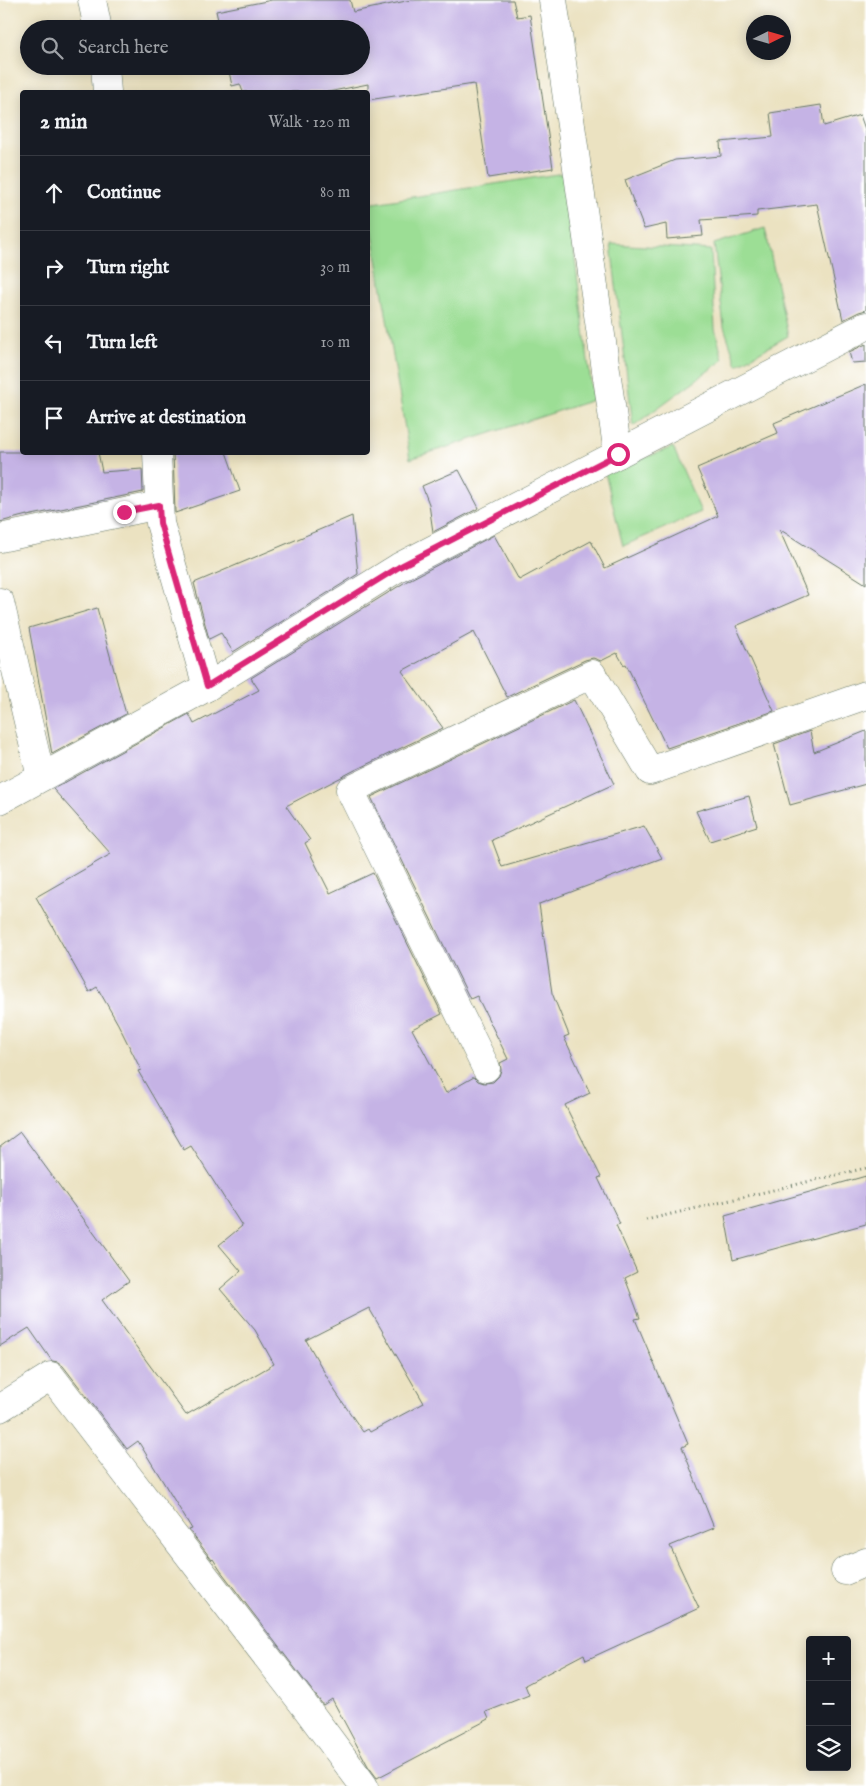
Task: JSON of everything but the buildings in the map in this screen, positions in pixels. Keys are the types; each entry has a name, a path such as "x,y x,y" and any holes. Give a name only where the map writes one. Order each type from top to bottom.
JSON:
{"street":[{"path":"92,0 96,20"},
{"path":"553,0 618,454"},
{"path":"106,75 107,90"},
{"path":"0,800 207,686 399,567 866,326"},
{"path":"156,455 160,523 207,686"},
{"path":"0,538 159,505"},
{"path":"0,602 41,777"},
{"path":"486,1068 350,790 592,674 650,771 866,695"},
{"path":"0,1408 51,1376 304,1704 364,1786"}],"path":[{"path":"646,1220 866,1168"}],"green space":[{"path":"564,173 593,400 410,459 370,216 370,204"},
{"path":"765,228 788,336 737,365 724,327 714,244"},
{"path":"611,244 711,250 715,329 723,360 633,426"},
{"path":"673,447 701,512 623,546 605,473"}],"route":[{"path":"124,512 159,505 160,523 207,686 399,567 618,454"}]}
